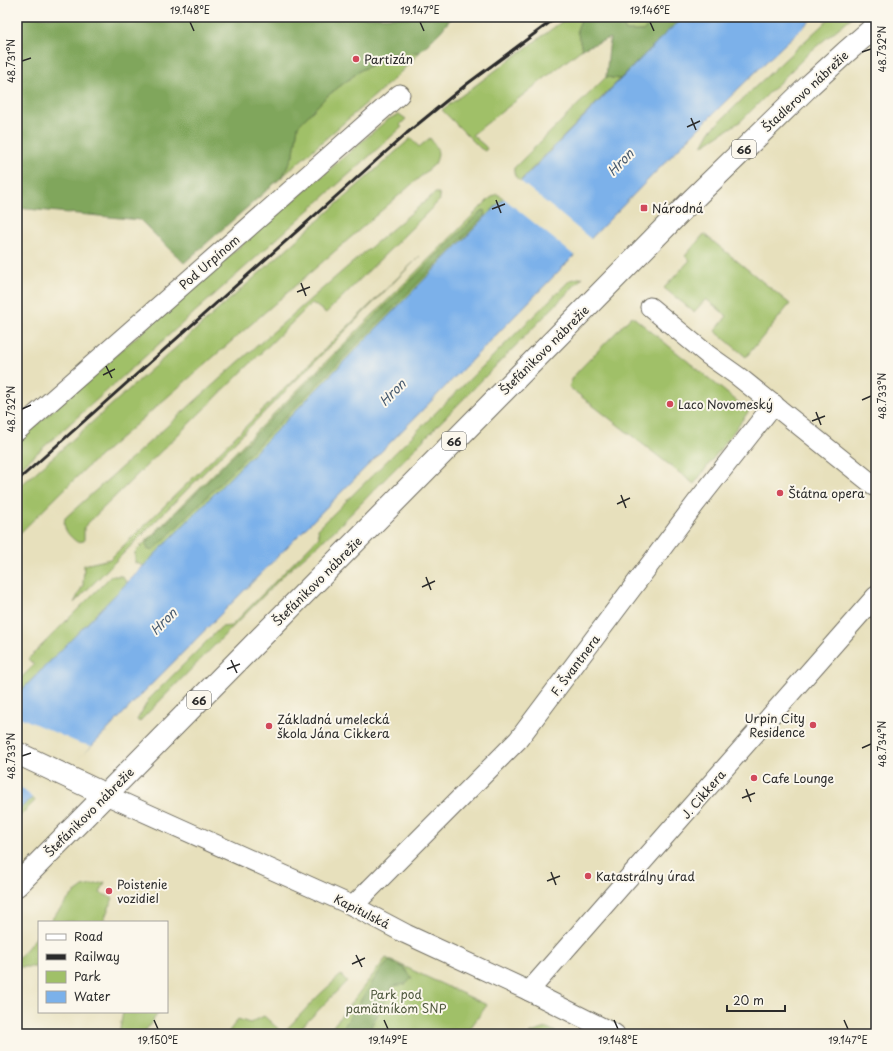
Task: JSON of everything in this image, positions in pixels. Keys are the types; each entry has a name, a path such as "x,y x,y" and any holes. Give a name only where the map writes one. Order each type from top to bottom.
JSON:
{"main road":[{"name":"Štadlerovo nábrežie","path":"617,276 760,132 876,26"},
{"name":"Štefánikovo nábrežie","path":"17,885 617,276"},
{"path":"17,753 106,795"}],"street":[{"name":"Pod Urpínom","path":"17,431 400,94"},
{"path":"650,307 708,354 774,404 876,487"},
{"name":"F. Švantnera","path":"353,906 518,740 696,503 774,404"},
{"name":"J. Cikkera","path":"529,991 876,596"},
{"name":"Kapitulská","path":"106,795 353,906 406,934 529,991 615,1034"}],"green space":[{"path":"17,17 452,17 441,31 420,52 397,53 361,70 326,97 298,126 294,153 283,176 184,263 140,220 17,208"},
{"path":"568,17 582,17 577,30 582,49 472,135 487,149 485,151 480,148 442,110"},
{"path":"582,17 619,17 626,31 643,31 653,20 653,17 685,17 667,32 620,79 606,77 610,38 582,49 577,30"},
{"path":"619,17 653,17 653,20 643,31 626,31"},
{"path":"831,17 852,17 811,51 741,121 702,146 710,131"},
{"path":"397,52 420,52 395,78 283,176 294,153 298,126 326,97 361,70"},
{"path":"606,77 620,79 520,181 514,174 514,168"},
{"path":"399,114 406,119 400,125 402,127 17,471 17,442 201,280 387,120"},
{"path":"411,138 419,147 430,138 435,144 438,153 435,164 86,468 17,536 17,489"},
{"path":"435,193 439,193 440,200 326,313 312,303 84,527 84,541 77,542 71,537 64,526 65,518 234,366 346,268"},
{"path":"497,194 504,198 144,566 135,563 135,552 489,199"},
{"path":"484,210 485,215 160,544 154,549 148,550 146,544 150,539 481,211"},
{"path":"704,234 790,304 746,357 715,331 727,316 706,299 694,312 664,288 690,260 685,256"},
{"path":"420,256 74,603 83,585 84,565 110,559"},
{"path":"583,277 335,530 287,572 139,722 137,720 149,699 221,627 231,626 319,537 318,529 570,280"},
{"path":"632,316 749,411 694,484 569,387 573,377"},
{"path":"111,576 122,576 127,583 17,695 17,682 34,665 28,659"},
{"path":"32,797 35,801 17,819 17,811"},
{"path":"105,882 100,893 113,898 103,921 50,921 72,895 83,887"},
{"path":"38,935 38,967 17,967 17,960"},
{"name":"Park pod pamätníkom SNP","path":"386,958 487,1005 466,1034 327,1034"},
{"path":"389,961 404,968 412,978 406,984 393,986 367,1034 339,1034 379,972"},
{"path":"341,975 347,981 295,1034 227,1034 238,1019 250,1023 264,1016 283,1033 318,996"},
{"path":"123,1013 158,1013 143,1034 119,1034"},
{"path":"547,1028 560,1034 529,1034 530,1033"}],"water":[{"name":"Hron","path":"685,17 814,17 748,79 685,142 92,746 17,811 17,695 667,32"}],"pier":[{"path":"519,180 592,240 576,257 502,197"},
{"path":"17,716 79,743 92,746 66,771 33,799 25,790 17,786"}],"railway":[{"path":"17,481 407,133 467,84 557,17"}],"place":[{"name":"Partizán","path":"356,59"},
{"name":"Národná","path":"644,208"},
{"name":"Laco Novomeský","path":"670,404"},
{"name":"Štátna opera","path":"780,493"},
{"name":"Urpin City Residence","path":"813,725"},
{"name":"Základná umelecká škola Jána Cikkera","path":"269,726"},
{"name":"Cafe Lounge","path":"754,778"},
{"name":"Katastrálny úrad","path":"588,876"},
{"name":"Poistenie vozidiel","path":"109,891"}]}
